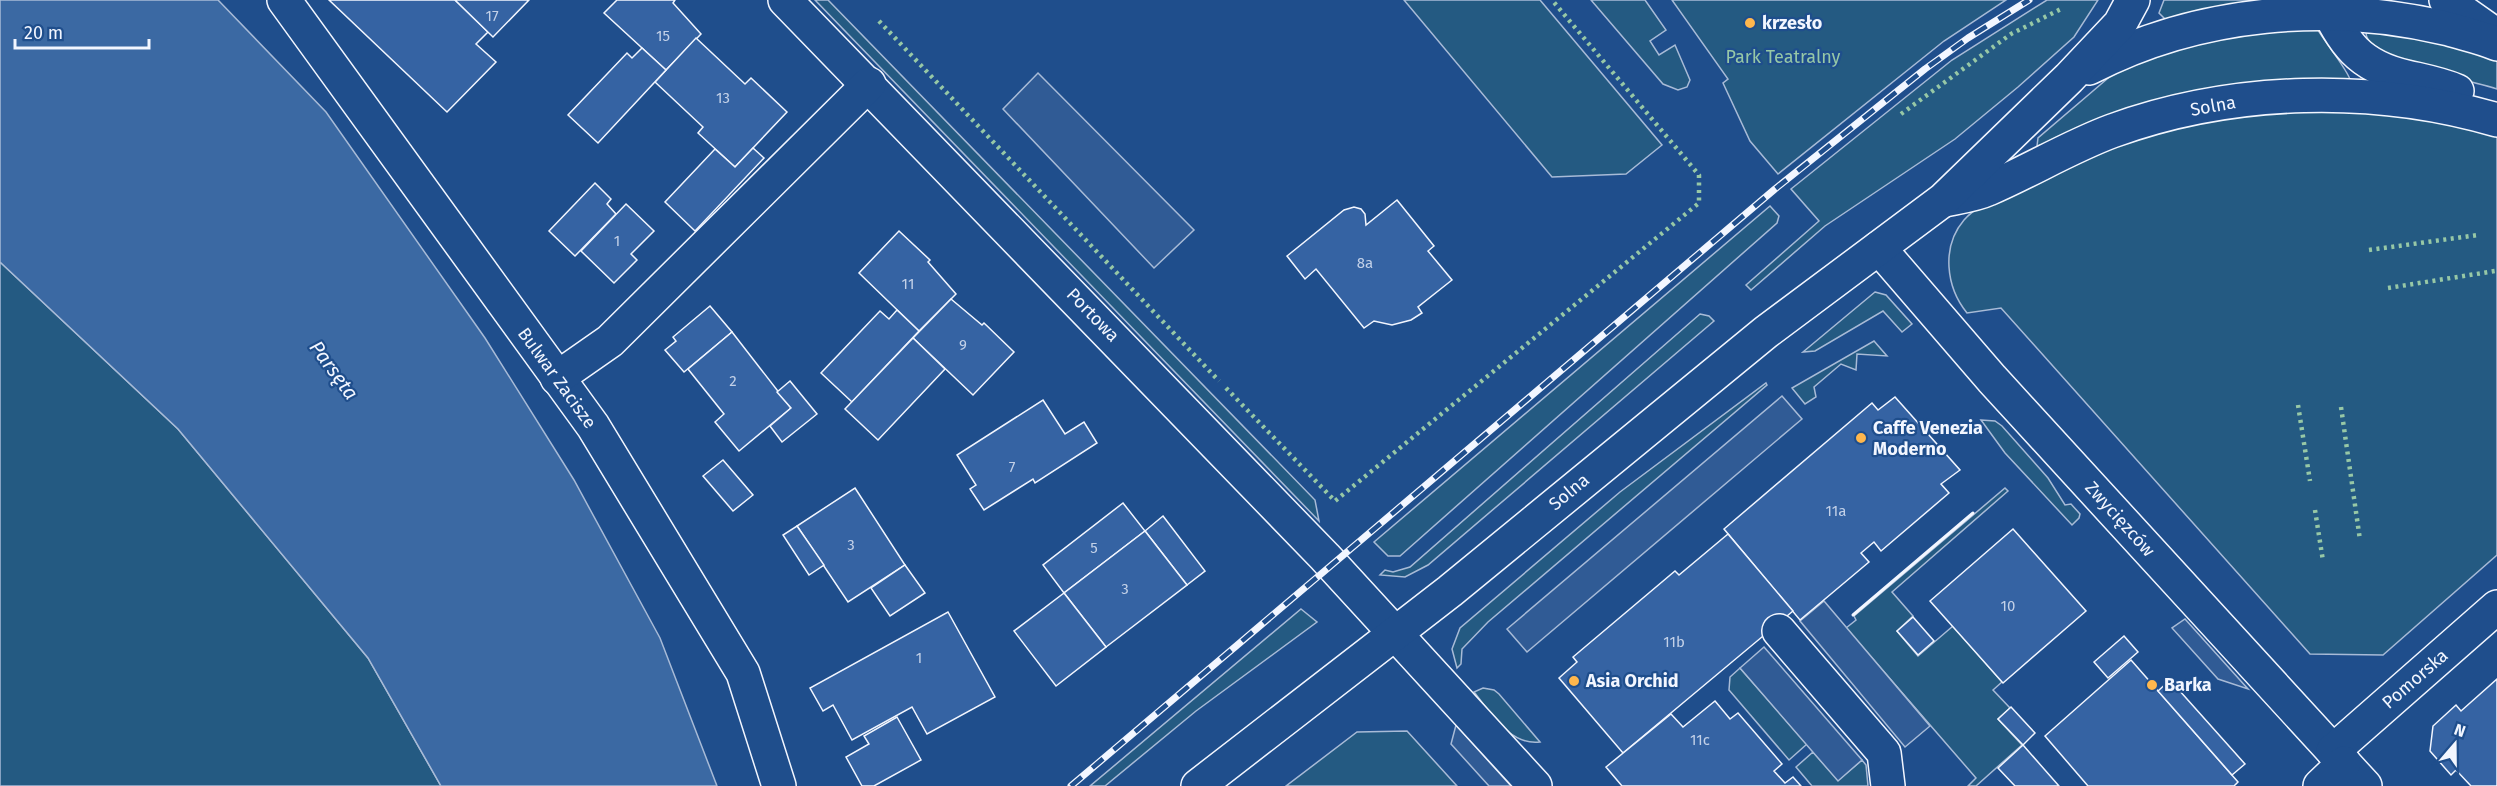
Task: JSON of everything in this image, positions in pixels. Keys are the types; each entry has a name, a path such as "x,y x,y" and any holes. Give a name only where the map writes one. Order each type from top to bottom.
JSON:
{"street":[{"name":"Bulwar Zacisze","path":"284,0 592,426 743,673 778,786"},
{"name":"Portowa","path":"785,0 1182,407 1396,634 1534,786"},
{"name":"Solna","path":"1198,786 1396,634 1766,332 1943,201 2069,78 2120,24 2133,0"},
{"path":"2446,0 2497,36"},
{"path":"2326,6 2351,49 2362,60 2386,72 2447,86 2497,110"},
{"name":"Solna","path":"2069,78 2119,52 2196,28 2326,6 2406,19 2497,44"},
{"path":"557,378 610,342 868,84"},
{"name":"Solna","path":"1943,201 1987,190 2049,158 2114,130 2215,105 2298,96 2347,96 2422,103 2497,120"},
{"name":"Zwycięzców","path":"1879,248 1992,379 2348,767"},
{"name":"Pomorska","path":"2320,786 2348,767 2497,608"},
{"path":"1779,631 1884,753 1888,786"}],"green space":[{"path":"815,0 828,0 1315,500 1319,521"},
{"path":"1404,0 1540,0 1662,145 1626,174 1552,177"},
{"path":"1591,0 1645,0 1666,30 1650,41 1659,55 1675,45 1690,80 1687,87 1678,90 1663,84"},
{"name":"Park Teatralny","path":"1672,0 2006,0 1944,41 1778,174 1750,141 1723,83 1728,79"},
{"path":"2047,0 2098,0 2074,37 1955,139 1825,226 1751,290 1746,285 1819,221 1791,189 1952,60"},
{"path":"2164,0 2273,0 2165,19 2159,13"},
{"path":"2258,29 2318,30 2350,80 2037,146 2038,138 2121,67 2134,59"},
{"path":"2403,31 2497,60 2497,89 2401,61 2382,52 2370,42 2366,32"},
{"path":"2300,108 2388,111 2497,133 2497,555 2383,655 2310,654 2001,308 1967,313 1954,291 1949,267 1952,242 1964,220 1992,200 2023,185 2118,145 2177,126"},
{"path":"1770,206 1779,216 1777,223 1400,556 1388,556 1374,542"},
{"path":"0,262 178,429 368,658 441,786 0,786"},
{"path":"1875,292 1886,295 1912,324 1902,332 1883,311 1815,351 1803,352"},
{"path":"1700,314 1709,316 1714,321 1428,565 1405,577 1380,575 1385,570 1393,572 1410,567"},
{"path":"1874,341 1887,356 1857,354 1856,370 1841,364 1814,387 1816,397 1805,404 1792,388"},
{"path":"1766,383 1767,385 1488,622 1462,649 1461,664 1457,668 1452,649 1460,628 1620,492"},
{"path":"1981,420 1995,421 2002,426 2048,478 2065,505 2071,504 2080,514 2072,525 2005,453"},
{"path":"2005,488 2008,491 1892,592 1913,616 1897,631 1918,656 1953,626 2002,682 1993,690 2010,708 1998,719 2022,745 1976,786 1968,786 1976,778 1846,628 1856,620 1854,616"},
{"path":"1301,609 1317,622 1196,711 1105,786 1090,786"},
{"path":"1740,668 1807,744 1789,760 1729,690 1730,677"},
{"path":"1483,688 1494,690 1499,694 1540,742 1519,739 1502,726 1474,692"},
{"path":"1407,731 1457,786 1286,786 1357,732"},
{"path":"1813,752 1838,780 1862,760 1866,765 1868,786 1812,786 1796,767"}],"shaded area":[{"path":"1038,73 1194,230 1154,268 1003,109"},
{"path":"1782,396 1802,419 1527,652 1507,629"},
{"path":"1824,601 1930,726 1905,747 1800,621"},
{"path":"2185,619 2248,689 2218,679 2172,628"},
{"path":"1764,647 1862,760 1838,781 1740,668"},
{"path":"1456,725 1511,786 1489,786 1451,744"}],"water":[{"name":"Parsęta","path":"0,0 218,0 326,112 485,338 574,480 660,638 717,786 441,786 368,658 178,429 0,262"}],"building":[{"path":"329,0 455,0 488,32 476,44 496,62 447,112"},
{"path":"455,0 529,0 493,37"},
{"path":"617,0 675,0 673,3 701,34 666,70 604,13"},
{"path":"696,38 745,84 751,78 787,112 735,167 698,133 703,127 655,82"},
{"path":"642,48 666,70 598,143 568,115 627,53 632,58"},
{"path":"753,148 764,158 695,231 665,202 715,149 735,167"},
{"path":"595,183 611,199 607,204 616,214 575,256 549,231"},
{"path":"1397,200 1434,246 1428,251 1452,280 1418,307 1422,313 1411,320 1392,325 1374,321 1364,328 1316,269 1305,279 1287,256 1344,210 1354,207 1361,209 1365,214 1366,225"},
{"path":"626,204 654,231 631,254 637,260 614,283 581,251"},
{"path":"899,231 930,260 928,262 956,294 919,331 859,273"},
{"path":"951,299 982,325 984,323 1014,352 973,395 913,338"},
{"path":"710,306 732,332 684,372 665,350 676,341 673,337"},
{"path":"897,310 919,331 852,402 821,373 880,311 889,319"},
{"path":"732,332 791,408 739,451 715,422 724,414 688,369"},
{"path":"913,338 945,369 878,440 845,409"},
{"path":"790,381 817,414 782,442 770,426 791,408 777,392"},
{"path":"1895,397 1960,470 1941,484 1949,493 1881,551 1874,542 1861,553 1869,562 1800,620 1724,529 1872,403 1878,410"},
{"path":"1043,400 1065,434 1084,422 1097,443 1035,483 1033,479 984,510 970,489 976,485 957,455"},
{"path":"723,460 753,495 733,511 703,476"},
{"path":"855,488 905,565 848,602 797,526"},
{"path":"1123,503 1145,531 1064,593 1043,565"},
{"path":"1163,516 1205,571 1187,585 1145,531"},
{"path":"797,526 824,565 809,575 783,535"},
{"path":"2013,529 2086,611 2003,683 1930,601"},
{"path":"1145,531 1187,585 1106,647 1064,593"},
{"path":"1728,534 1793,611 1623,753 1559,678 1577,662 1573,657 1675,571 1679,575"},
{"path":"905,565 925,593 890,616 871,588"},
{"path":"1064,593 1106,647 1056,686 1014,631"},
{"path":"948,612 995,697 927,734 912,707 852,740 833,705 823,711 810,688"},
{"path":"1913,617 1934,641 1918,655 1897,631"},
{"path":"2124,636 2138,652 2108,678 2094,662"},
{"path":"2131,660 2238,782 2234,786 2088,786 2045,736"},
{"path":"2497,679 2497,786 2471,786 2456,770 2451,775 2430,751 2433,726 2456,705 2461,711"},
{"path":"2170,680 2245,764 2232,775 2158,691"},
{"path":"1715,701 1730,719 1738,713 1782,764 1774,771 1785,783 1793,777 1801,786 1622,786 1606,767 1671,714 1683,727"},
{"path":"2011,707 2035,733 2023,745 1998,719"},
{"path":"897,717 921,760 874,786 862,786 846,757 869,744 864,736"},
{"path":"2023,745 2059,786 2015,786 1998,768"}],"railway":[{"path":"1071,786 1775,189 1925,69 1968,38 2029,0"}],"hedge":[{"path":"1226,388 1335,501 1699,203 1699,175 1552,0"},
{"path":"1901,114 2011,34 2061,9"},
{"path":"879,21 1219,381"},
{"path":"2369,250 2478,235"},
{"path":"2388,288 2495,271"},
{"path":"2298,405 2310,481"},
{"path":"2341,407 2360,540"},
{"path":"2315,510 2323,561"}],"wall":[{"path":"1853,615 1973,513"}],"place":[{"name":"krzesło","path":"1750,23"},
{"name":"Caffe Venezia Moderno","path":"1861,438"},
{"name":"Asia Orchid","path":"1574,681"},
{"name":"Barka","path":"2152,685"}]}
